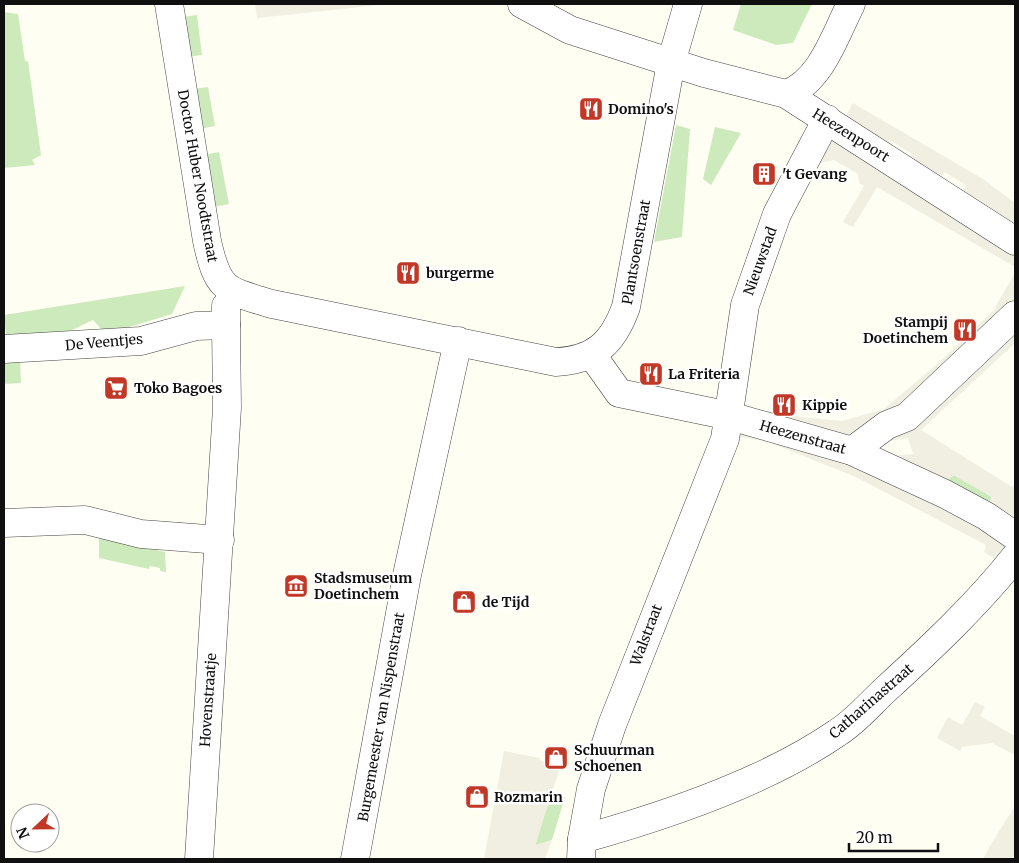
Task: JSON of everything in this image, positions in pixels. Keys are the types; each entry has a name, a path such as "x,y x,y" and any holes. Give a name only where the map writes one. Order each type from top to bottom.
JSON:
{"street":[{"name":"Doctor Huber Noodtstraat","path":"169,4 207,241 217,278 226,287"},
{"name":"Heezenpoort","path":"522,4 570,30 671,64 786,94 1015,241"},
{"name":"Plantsoenstraat","path":"458,341 556,362 575,361 592,355 611,338 619,326 626,308 671,64 688,4"},
{"path":"786,94 800,90 808,81 822,60 851,4"},
{"name":"Nieuwstad","path":"730,416 745,305 777,214 827,119"},
{"path":"226,287 226,325"},
{"path":"226,287 238,294 272,304 458,341"},
{"path":"852,451 887,425 907,417 1015,315"},
{"name":"De Veentjes","path":"4,349 141,341 196,326 226,325"},
{"name":"Hovenstraatje","path":"199,859 227,408 226,325"},
{"name":"Burgemeester van Nispenstraat","path":"355,859 407,575 458,341"},
{"name":"Heezenstraat","path":"592,355 619,393 730,416 852,451 945,494 986,516 1015,536"},
{"name":"Walstraat","path":"582,849 591,789 612,725 725,438 730,416"},
{"path":"4,523 85,520 141,534 220,540"},
{"name":"Catharinastraat","path":"582,849 620,828 740,785 790,762 839,732 907,670 1000,576 1015,557"}],"green space":[{"path":"741,4 812,4 793,43 776,45 733,30"},
{"path":"4,12 18,14 25,61 28,61 41,155 32,160 35,165 4,168"},
{"path":"197,15 202,55 187,57 182,17"},
{"path":"208,87 215,126 199,129 193,89"},
{"path":"676,125 690,129 682,237 654,242"},
{"path":"715,127 741,133 711,185 703,179"},
{"path":"219,152 229,204 214,207 204,155"},
{"path":"185,286 172,314 106,334 93,320 68,332 69,339 6,335 4,315"},
{"path":"20,358 21,383 4,384 4,359"},
{"path":"954,475 992,497 988,504 942,484"},
{"path":"99,537 165,552 166,572 160,571 160,568 150,566 149,569 99,558"},
{"path":"551,793 565,797 552,840 535,846"}],"shaded area":[{"path":"255,4 389,4 257,18"},
{"path":"853,103 983,179 1015,203 1015,267 877,187 853,227 843,222 864,186 859,183 858,174 834,160 820,163","holes":["890,140 912,154 908,160 886,146","944,172 966,185 962,192 940,178"]},
{"path":"1015,273 1015,343 921,430 1012,487 1015,483 1015,571 984,552 986,545 856,477 768,442 743,437 736,439 744,402 747,408 842,421 884,409 943,359 993,311","holes":["908,438 913,454 882,457 878,450 889,441","953,475 992,497 988,504 942,484"]},
{"path":"975,702 985,707 980,716 1015,736 1015,755 992,743 962,747 960,751 937,738 948,717 962,725"},
{"path":"504,751 540,758 539,760 560,768 535,845 552,840 545,859 484,859"},
{"path":"1015,806 1015,859 983,859 990,846"}],"place":[{"name":"Domino's","path":"591,109"},
{"name":"'t Gevang","path":"764,174"},
{"name":"burgerme","path":"408,273"},
{"name":"Stampij Doetinchem","path":"965,330"},
{"name":"La Friteria","path":"651,374"},
{"name":"Toko Bagoes","path":"116,388"},
{"name":"Kippie","path":"784,405"},
{"name":"Stadsmuseum Doetinchem","path":"296,586"},
{"name":"de Tijd","path":"464,602"},
{"name":"Schuurman Schoenen","path":"556,758"},
{"name":"Rozmarin","path":"477,797"}]}
